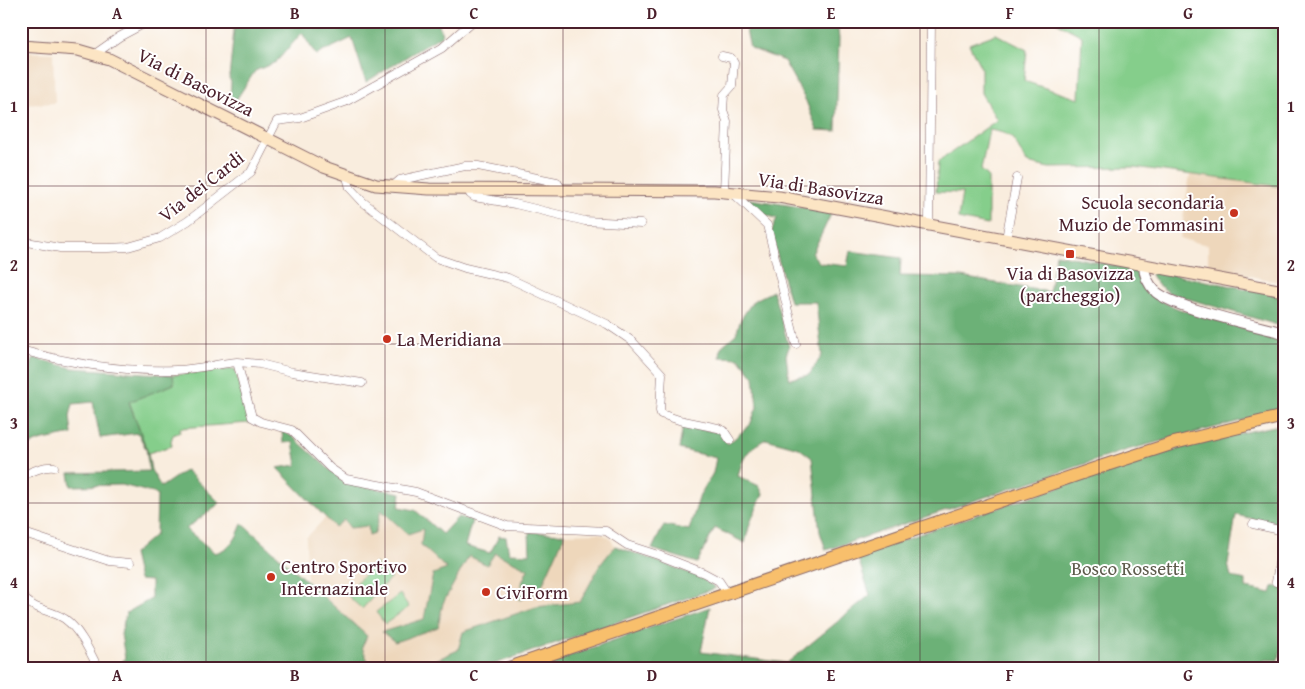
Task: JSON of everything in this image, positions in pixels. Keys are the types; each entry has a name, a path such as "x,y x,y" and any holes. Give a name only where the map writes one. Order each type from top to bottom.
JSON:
{"main road":[{"name":"Via di Basovizza","path":"21,46 66,49 96,54 137,72 347,177 391,188 728,192 796,200 1284,291"},
{"path":"509,668 1174,443 1284,416"}],"street":[{"path":"96,54 119,37 149,21"},
{"name":"Via dei Cardi","path":"21,241 60,248 108,248 128,247 160,238 188,221 251,172 277,121 300,118 345,102 442,48 473,21"},
{"path":"929,224 931,21"},
{"path":"722,56 731,58 734,63 732,86 724,95 723,110 727,121 728,192 767,225 796,344"},
{"path":"391,188 400,180 465,166 478,166 557,182 562,190"},
{"path":"347,177 350,188 362,202 436,258 464,268 508,278 624,334 662,374 661,414 679,420 718,428 724,431 730,440"},
{"path":"1006,239 1017,178"},
{"path":"469,189 470,194 474,197 515,204 585,221 641,224"},
{"path":"1144,265 1148,282 1166,298 1192,308 1284,333"},
{"path":"21,350 78,364 137,369 178,370 237,362 260,364 292,372 362,383"},
{"path":"237,362 252,417 261,422 292,430 340,476 416,492 507,526 606,531 627,545 658,555 720,581 727,593"},
{"path":"21,483 23,476 27,474 48,467 54,468"},
{"path":"1253,524 1284,532 1276,582"},
{"path":"21,532 109,561 130,563"},
{"path":"21,595 31,606 58,615 71,624 98,668"}],"shaded area":[{"path":"21,52 53,53 55,103 21,105"},
{"name":"Scuola secondaria Muzio de Tommasini","path":"1190,174 1284,187 1284,283 1208,267 1208,245 1180,239"},
{"name":"CiviForm","path":"380,510 408,534 423,529 421,545 448,569 433,574 424,619 383,632 395,642 438,627 443,603 469,555 495,553 528,569 521,584 525,587 519,596 540,590 565,534 598,533 609,537 615,546 600,565 580,602 536,607 458,650 418,668 371,668 362,647 367,636 307,580 306,538 326,517 335,527 344,520 368,526 375,533"}],"green space":[{"path":"235,21 438,21 442,35 366,82 352,38 316,55 302,33 276,62 255,71 236,100 230,97 231,82 229,78"},
{"path":"744,21 837,21 839,39 836,131 817,130 806,101 784,61 750,48"},
{"path":"1054,21 1281,21 1284,23 1284,187 1134,167 1049,168 1027,163 1010,136 989,130 981,170 988,176 988,225 958,219 962,193 936,192 938,162 997,120 981,93 981,68 969,44 996,34 1027,50 1024,81 1079,99 1082,36"},
{"path":"743,198 832,212 812,254 820,263 847,266 850,251 901,258 900,276 961,277 1049,292 1056,254 1133,269 1140,275 1147,290 1163,302 1179,309 1284,339 1284,410 1127,450 826,550 820,532 812,458 799,448 766,439 747,454 738,476 759,486 763,494 750,523 745,543 715,528 697,563 652,549 664,525 689,530 700,495 713,473 716,458 679,449 683,426 718,432 728,444 750,425 757,407 754,377 739,358 720,357 721,347 736,334 741,319 753,301 773,291 789,347 786,355 789,379 809,375 822,355 816,302 790,302 771,233 777,218 764,215"},
{"path":"1154,271 1284,296 1284,327 1169,293 1157,284 1151,275"},
{"path":"34,358 72,368 173,375 174,384 129,402 148,453 151,470 161,487 186,470 220,503 186,529 215,553 233,542 242,523 367,636 362,647 371,668 118,668 125,658 121,634 126,613 151,599 151,581 139,580 133,554 156,534 157,494 122,485 71,486 69,473 149,471 146,449 138,433 100,438 93,402 73,404 70,416 72,434 39,441 21,449 21,415 27,415 28,372"},
{"path":"235,369 249,423 180,428 180,432 173,435 172,446 148,453 129,401 174,384 173,375"},
{"name":"Bosco Rossetti","path":"1284,424 1284,526 1236,515 1228,564 1231,577 1246,580 1246,588 1271,593 1273,587 1280,586 1284,563 1284,640 1278,660 1264,660 1260,668 533,668 710,607 701,652 787,663 870,595 857,555 1140,460 1208,440"},
{"path":"282,431 293,437 345,483 401,493 399,507 415,510 442,534 458,517 472,520 465,546 490,553 499,536 506,537 509,553 530,554 529,532 565,534 540,590 520,600 519,596 525,587 521,585 528,569 495,553 487,565 469,556 443,603 438,627 395,642 382,632 424,619 433,574 447,569 421,545 423,529 408,534 381,510 375,533 369,535 368,526 350,528 344,520 335,527 277,468 297,465 293,442 283,443"},
{"path":"615,546 698,576 716,588 483,668 418,668 458,650 463,632 536,607 580,602 600,565"},
{"path":"375,563 391,577 362,609 346,594"},
{"path":"400,594 409,607 385,624 376,612"}],"place":[{"name":"Scuola secondaria Muzio de Tommasini","path":"1234,213"},
{"name":"Via di Basovizza (parcheggio)","path":"1070,254"},
{"name":"La Meridiana","path":"387,339"},
{"name":"Centro Sportivo Internazinale","path":"271,577"},
{"name":"CiviForm","path":"486,592"}]}
